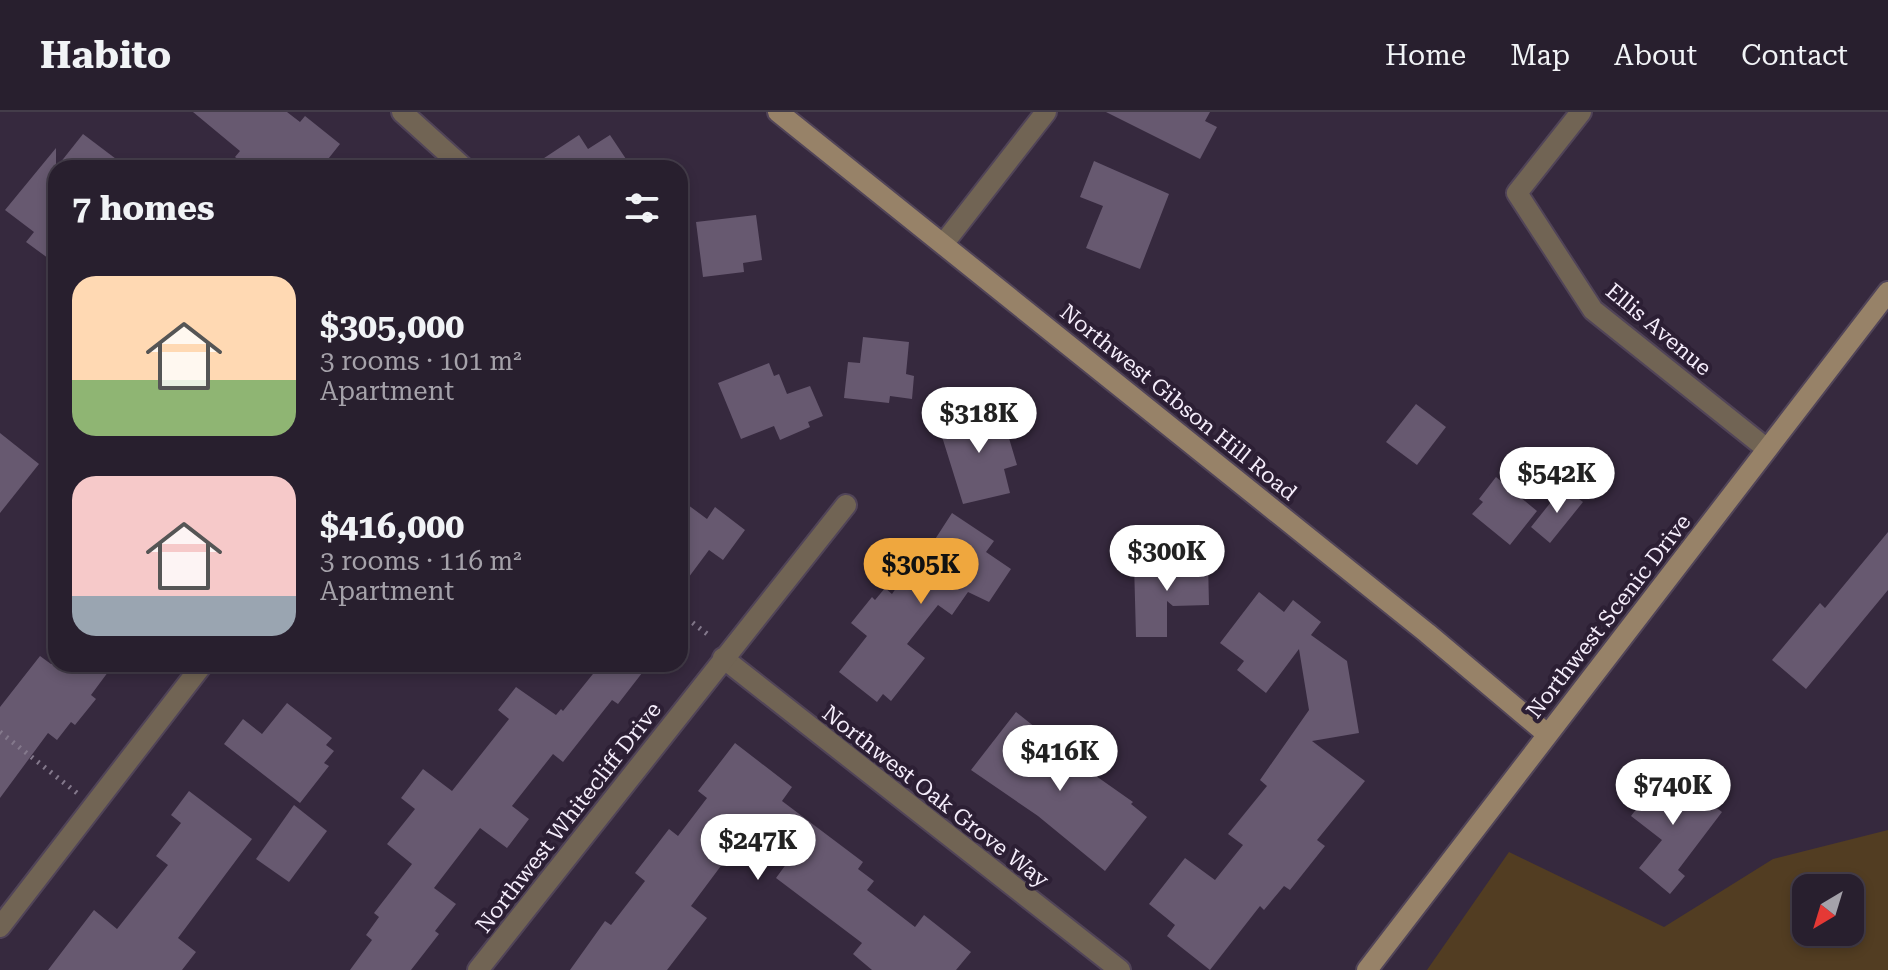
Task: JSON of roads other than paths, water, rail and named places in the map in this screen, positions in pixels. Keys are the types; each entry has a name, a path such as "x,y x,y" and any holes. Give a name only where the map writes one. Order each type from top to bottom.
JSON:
{"main road":[{"name":"Northwest Gibson Hill Road","path":"778,112 1427,633 1547,734"},
{"name":"Northwest Scenic Drive","path":"1367,970 1888,292"}],"street":[{"path":"402,112 455,160"},
{"path":"944,243 1046,112"},
{"name":"Ellis Avenue","path":"1581,112 1517,193 1593,310 1767,449"},
{"name":"Northwest Whitecliff Drive","path":"478,970 846,505"},
{"name":"Northwest Oak Grove Way","path":"726,655 1120,970"},
{"path":"0,927 197,672"}]}
